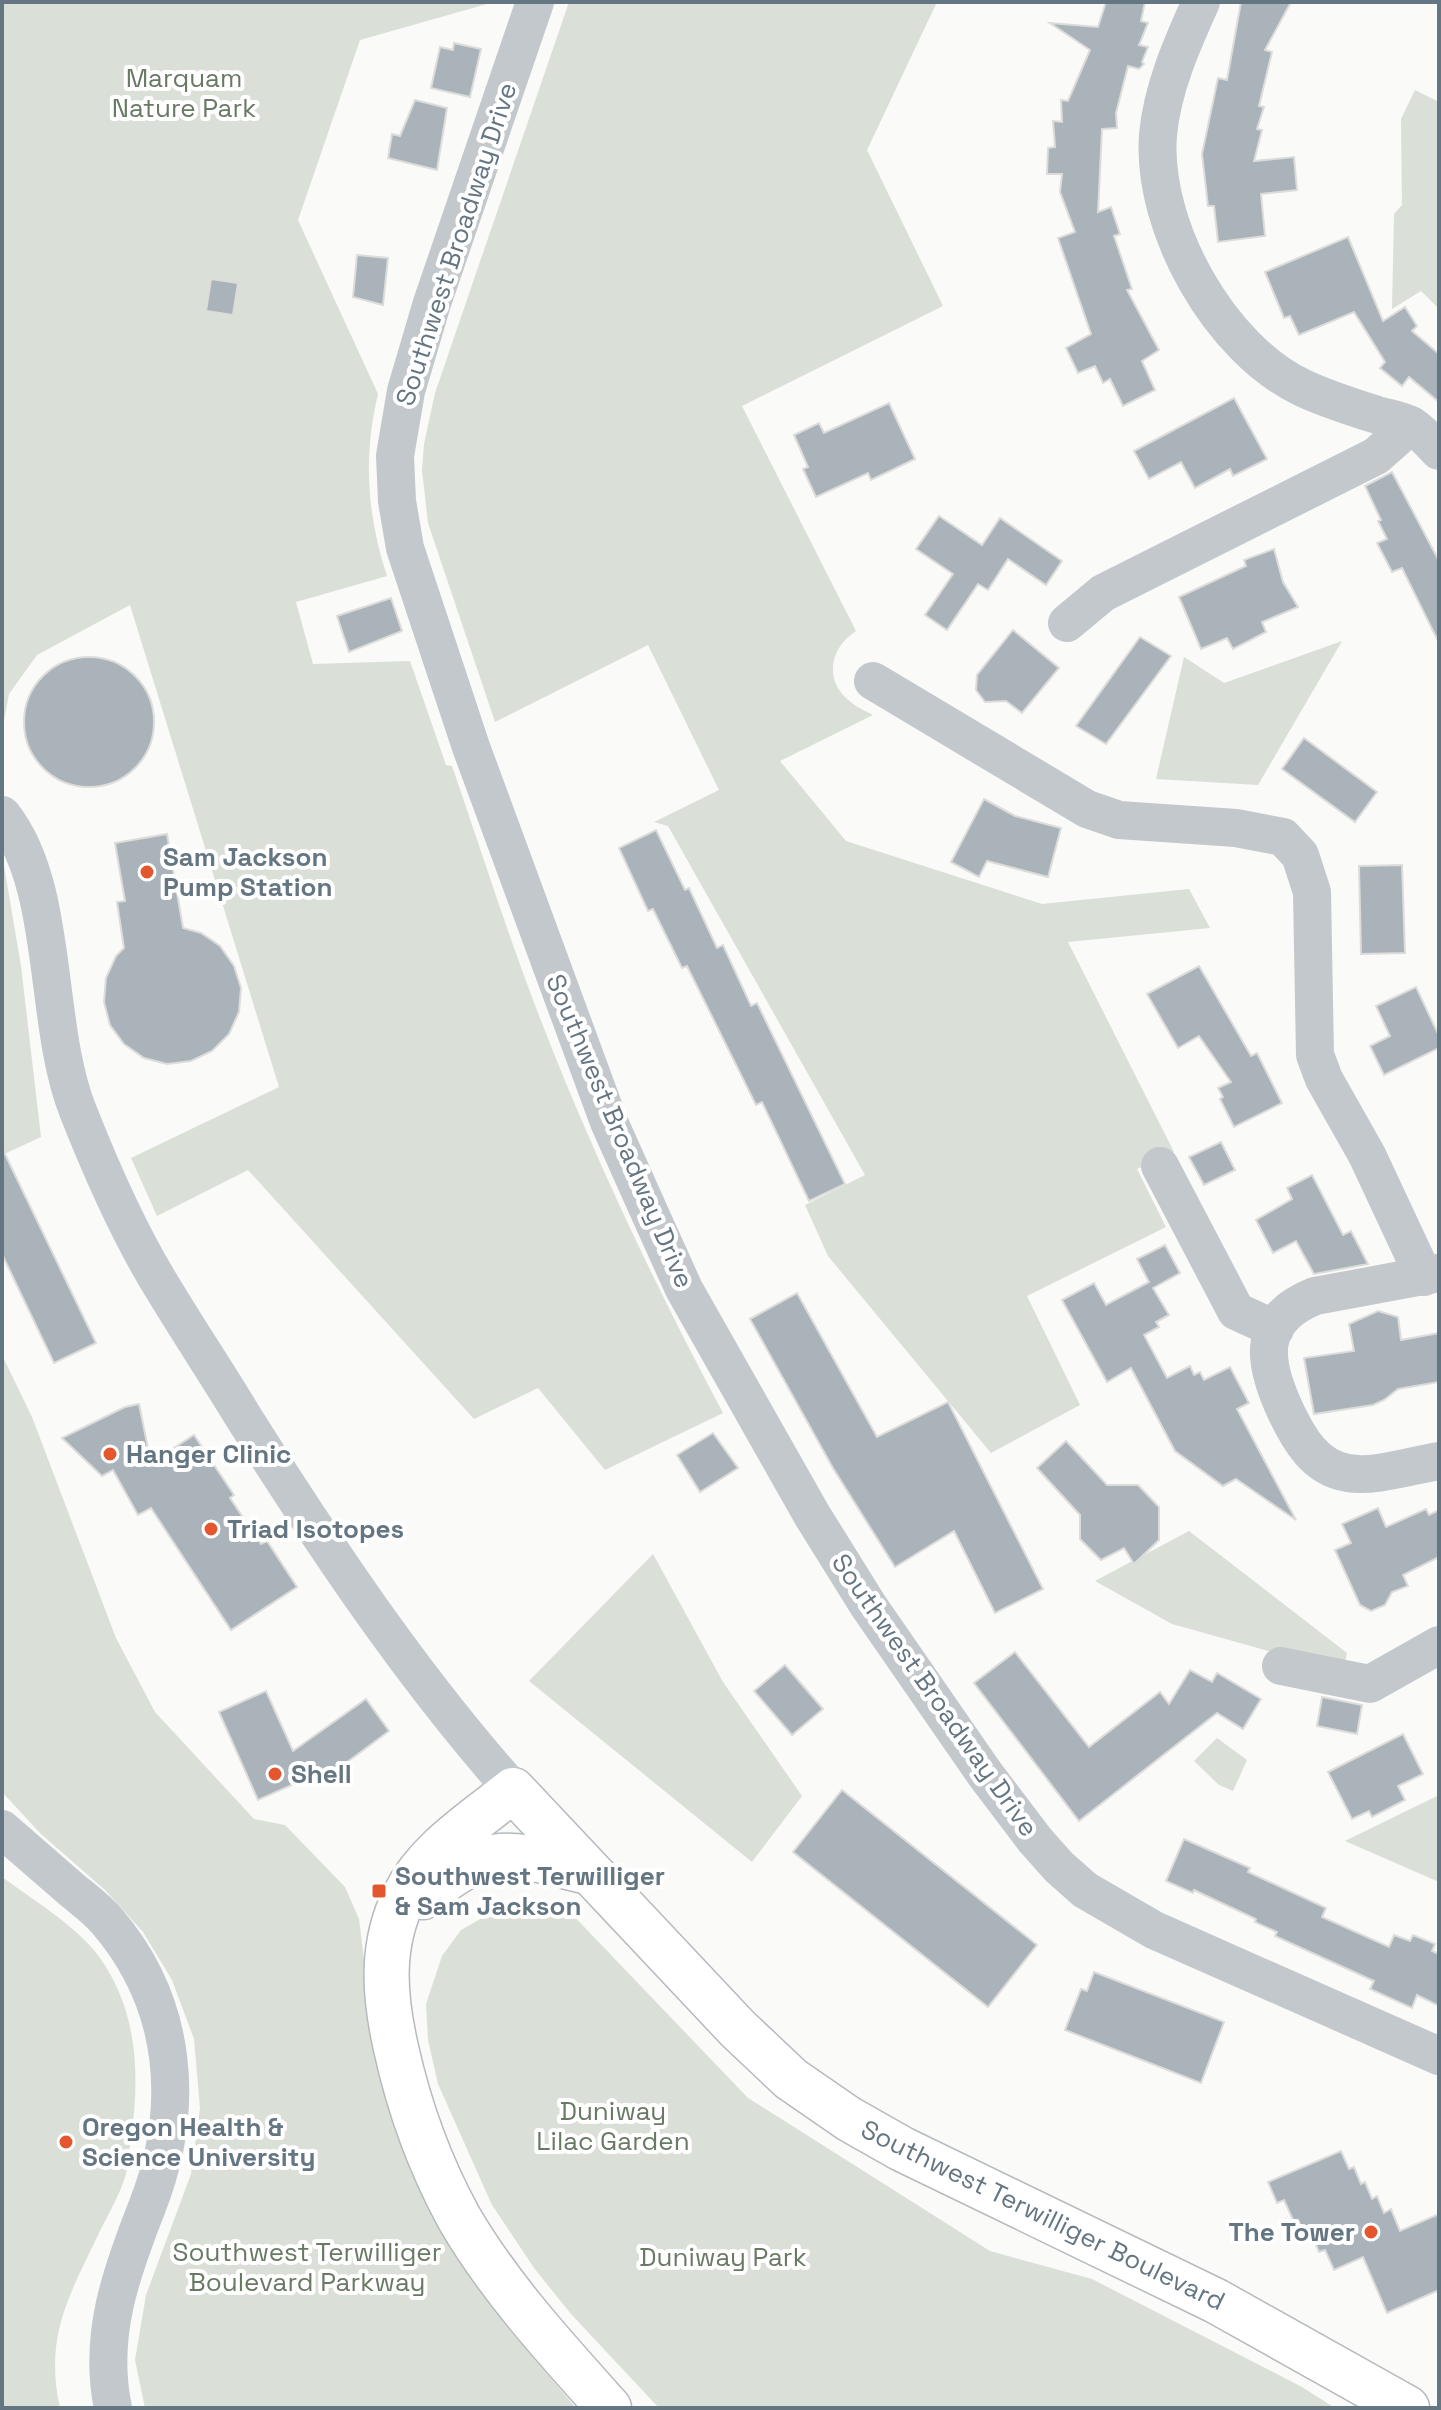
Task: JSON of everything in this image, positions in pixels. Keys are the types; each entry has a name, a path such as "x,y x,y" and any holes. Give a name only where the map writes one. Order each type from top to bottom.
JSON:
{"main road":[{"name":"Southwest Terwilliger Boulevard","path":"513,1790 738,2029 791,2079 849,2119 902,2149 1228,2307 1407,2408"},
{"path":"513,1790 451,1841 424,1868 406,1893 394,1922 385,1972 392,2033 408,2099 442,2186 461,2221 560,2354 609,2408"},
{"path":"394,1922 456,1871 495,1855 537,1860 588,1872"}],"street":[{"name":"Southwest Broadway Drive","path":"535,2 432,303 406,391 395,456 397,501 405,548 471,747 594,1081 647,1207 684,1289 812,1515 868,1605 985,1774 1059,1867 1085,1890 1154,1930 1439,2056"},
{"path":"1201,2 1163,99 1158,138 1160,176 1168,211 1191,273 1234,335 1266,364 1301,387 1411,425 1439,451"},
{"path":"1067,623 1103,593 1376,456 1411,425"},
{"path":"873,681 1087,809 1119,820 1236,828 1283,837 1300,855 1312,892 1315,1055 1324,1079 1432,1275 1315,1296 1294,1306 1275,1329 1267,1358 1274,1387 1300,1439 1310,1453 1330,1467 1348,1473 1366,1474 1439,1461"},
{"path":"2,815 22,844 31,871 59,1045 76,1107 138,1243 163,1289 346,1572 424,1684 513,1790"},
{"path":"1160,1166 1236,1311 1275,1329"},
{"path":"1281,1666 1370,1684 1439,1645"},
{"path":"2,1829 106,1919 132,1954 148,1984 169,2052 172,2080 169,2117 155,2187 121,2271 114,2298 107,2361 113,2408"}],"green space":[{"name":"Marquam Nature Park","path":"2,2 494,2 360,40 298,220 378,394 370,440 369,486 375,531 387,576 296,602 313,664 410,661 446,765 452,766 533,1000 575,1106 646,1261 723,1413 605,1470 538,1388 474,1419 248,1170 157,1216 131,1158 279,1087 130,605 37,655 9,694 2,731"},
{"path":"569,2 937,2 867,150 943,306 742,406 856,631 836,653 834,680 848,700 873,715 780,761 846,841 1042,904 1189,889 1210,928 1068,942 1174,1152 1137,1169 1166,1227 1027,1296 1080,1405 991,1453 828,1256 805,1205 865,1175 668,826 654,822 719,790 648,645 495,722 428,523 422,470 435,393"},
{"path":"1415,90 1439,102 1439,309 1421,291 1392,309 1394,214 1402,205 1401,119"},
{"path":"1342,641 1258,785 1156,779 1184,657 1224,683"},
{"path":"2,854 21,966 41,1137 2,1155"},
{"name":"Southwest Terwilliger Boulevard Parkway","path":"2,1355 32,1417 116,1638 155,1712 254,1819 285,1825 345,1887 359,1919 375,2048 451,2239 503,2322 576,2408 145,2408 135,2360 146,2295 191,2174 200,2108 194,2039 172,1980 143,1932 105,1890 41,1834 2,1792"},
{"path":"1189,1531 1347,1653 1343,1672 1172,1624 1095,1581"},
{"path":"653,1554 723,1682 802,1796 752,1862 529,1681"},
{"path":"1217,1738 1247,1760 1233,1791 1219,1785 1194,1761"},
{"path":"1439,1795 1439,1882 1345,1841"},
{"name":"Oregon Health & Science University","path":"2,1877 67,1925 100,1958 122,2000 133,2045 134,2114 127,2170 62,2318 55,2360 60,2408 2,2408"},
{"name":"Duniway Park","path":"535,1903 567,1909 748,2098 990,2251 1092,2279 1302,2387 1335,2408 659,2408 571,2314 534,2268 492,2205 438,2084 428,2040 426,2004 442,1956 461,1930 496,1910"}],"building":[{"path":"1106,2 1145,2 1141,21 1148,23 1139,45 1148,47 1142,62 1144,64 1139,69 1128,66 1116,113 1117,128 1102,129 1098,212 1111,207 1120,234 1114,236 1132,289 1127,290 1159,350 1142,361 1155,390 1123,406 1110,379 1103,383 1095,366 1078,373 1066,348 1091,334 1058,238 1075,232 1060,192 1062,174 1047,174 1048,148 1055,147 1053,121 1062,122 1061,100 1068,101 1090,50 1050,23 1098,27"},
{"path":"1241,2 1291,2 1265,50 1272,52 1259,106 1264,107 1257,129 1262,130 1254,161 1294,157 1297,190 1261,194 1265,236 1218,242 1214,206 1208,206 1202,154 1218,78 1227,80"},
{"path":"454,43 481,49 470,97 431,88 440,47 453,50"},
{"path":"415,100 447,108 437,170 388,158 392,134 400,136"},
{"path":"1348,237 1383,321 1405,307 1417,326 1412,331 1439,354 1439,402 1409,377 1402,386 1380,368 1385,362 1354,312 1299,335 1290,316 1284,318 1265,272"},
{"path":"357,255 388,258 383,305 353,297"},
{"path":"211,279 238,283 233,315 206,311"},
{"path":"1234,398 1267,459 1233,476 1230,469 1195,488 1181,462 1149,479 1134,451"},
{"path":"889,403 915,459 871,480 868,473 816,497 803,469 808,467 794,435 819,423 824,433"},
{"path":"1392,472 1439,561 1439,643 1402,568 1392,572 1377,543 1387,539 1365,486"},
{"path":"939,516 982,545 1000,518 1062,561 1046,585 1008,559 988,590 978,584 947,630 925,615 953,574 916,549"},
{"path":"1274,549 1283,582 1298,607 1262,622 1266,632 1233,649 1227,638 1201,649 1179,597 1246,566 1244,560"},
{"path":"391,598 402,631 349,652 337,616"},
{"path":"1013,630 1059,668 1022,713 1006,701 985,702 976,690 977,675"},
{"path":"1140,637 1171,656 1106,744 1076,726"},
{"path":"89,657 114,662 135,676 149,697 154,722 149,747 135,768 114,782 89,787 64,782 43,768 29,747 24,722 29,697 43,676 64,662"},
{"path":"1304,738 1377,792 1355,822 1282,769"},
{"path":"984,799 1015,816 1061,828 1048,877 987,861 979,877 951,862"},
{"path":"656,830 685,890 689,888 717,948 723,945 751,1006 757,1003 845,1184 809,1201 762,1102 756,1105 687,966 682,968 653,909 648,911 619,848"},
{"path":"167,834 183,928 201,933 220,946 234,966 241,988 239,1012 229,1034 212,1051 191,1061 167,1064 144,1058 124,1044 110,1025 104,1002 106,978 116,956 124,948 117,902 125,901 115,843"},
{"path":"1402,865 1405,953 1361,954 1359,866"},
{"path":"1199,966 1251,1056 1257,1053 1282,1103 1234,1127 1218,1088 1231,1082 1199,1036 1178,1048 1147,994"},
{"path":"1416,987 1439,1036 1439,1048 1384,1075 1370,1046 1390,1036 1376,1006"},
{"path":"1221,1142 1235,1170 1204,1185 1189,1157"},
{"path":"2,1148 96,1343 54,1363 2,1254"},
{"path":"1312,1175 1343,1235 1351,1231 1368,1264 1314,1274 1296,1241 1273,1253 1256,1220 1292,1199 1287,1188"},
{"path":"1165,1245 1180,1273 1153,1288 1169,1315 1156,1322 1159,1327 1144,1335 1167,1378 1190,1366 1194,1375 1200,1372 1204,1380 1230,1367 1249,1403 1237,1409 1296,1520 1236,1479 1223,1486 1175,1451 1131,1368 1107,1382 1062,1300 1094,1283 1106,1305 1149,1282 1137,1259"},
{"path":"797,1293 877,1437 948,1402 1043,1589 995,1613 954,1531 895,1567 833,1468 750,1319"},
{"path":"1378,1311 1398,1317 1401,1340 1439,1333 1439,1382 1398,1389 1373,1405 1314,1414 1304,1358 1354,1351 1349,1324"},
{"name":"Triad Isotopes","path":"139,1404 151,1463 194,1435 234,1495 230,1498 261,1544 267,1541 297,1587 231,1630 151,1508 138,1515 113,1470 102,1476 62,1438 125,1407"},
{"path":"713,1433 738,1468 700,1492 677,1455"},
{"path":"1066,1441 1107,1485 1138,1485 1159,1507 1159,1540 1134,1564 1124,1548 1101,1560 1080,1539 1080,1515 1037,1468"},
{"path":"1378,1508 1386,1527 1426,1509 1429,1515 1439,1510 1439,1557 1403,1575 1408,1586 1392,1592 1385,1605 1371,1611 1360,1605 1335,1550 1351,1543 1342,1524"},
{"path":"1015,1652 1089,1747 1160,1692 1169,1704 1190,1670 1212,1682 1217,1673 1261,1699 1243,1729 1217,1713 1079,1821 974,1683"},
{"path":"785,1665 823,1709 792,1735 754,1691"},
{"path":"266,1691 293,1751 366,1699 389,1731 335,1771 332,1767 258,1800 219,1712"},
{"path":"1322,1697 1362,1705 1357,1734 1317,1726"},
{"path":"1403,1734 1423,1774 1398,1786 1405,1800 1372,1817 1369,1811 1352,1819 1328,1772"},
{"path":"842,1790 1037,1945 988,2007 793,1852"},
{"path":"1184,1839 1250,1868 1248,1872 1326,1908 1322,1917 1389,1947 1394,1935 1410,1941 1413,1935 1435,1944 1432,1951 1439,1954 1439,2006 1417,1995 1412,2008 1370,1989 1374,1981 1275,1936 1277,1932 1255,1922 1256,1919 1194,1890 1193,1893 1166,1881"},
{"path":"1094,1972 1224,2022 1201,2083 1065,2030 1081,1989 1087,1991"},
{"name":"The Tower","path":"1341,2151 1349,2169 1354,2167 1361,2184 1365,2182 1372,2199 1377,2196 1384,2213 1391,2209 1400,2231 1439,2214 1439,2290 1387,2313 1363,2257 1334,2270 1325,2250 1319,2252 1311,2233 1305,2236 1298,2220 1294,2222 1284,2200 1277,2203 1268,2182"}],"place":[{"name":"Sam Jackson Pump Station","path":"147,872"},
{"name":"Hanger Clinic","path":"110,1454"},
{"name":"Triad Isotopes","path":"211,1529"},
{"name":"Shell","path":"275,1774"},
{"name":"Southwest Terwilliger & Sam Jackson","path":"379,1891"},
{"name":"Oregon Health & Science University","path":"66,2142"},
{"name":"The Tower","path":"1371,2232"}],"park label":[{"name":"Duniway Lilac Garden","path":"613,2126"}]}
